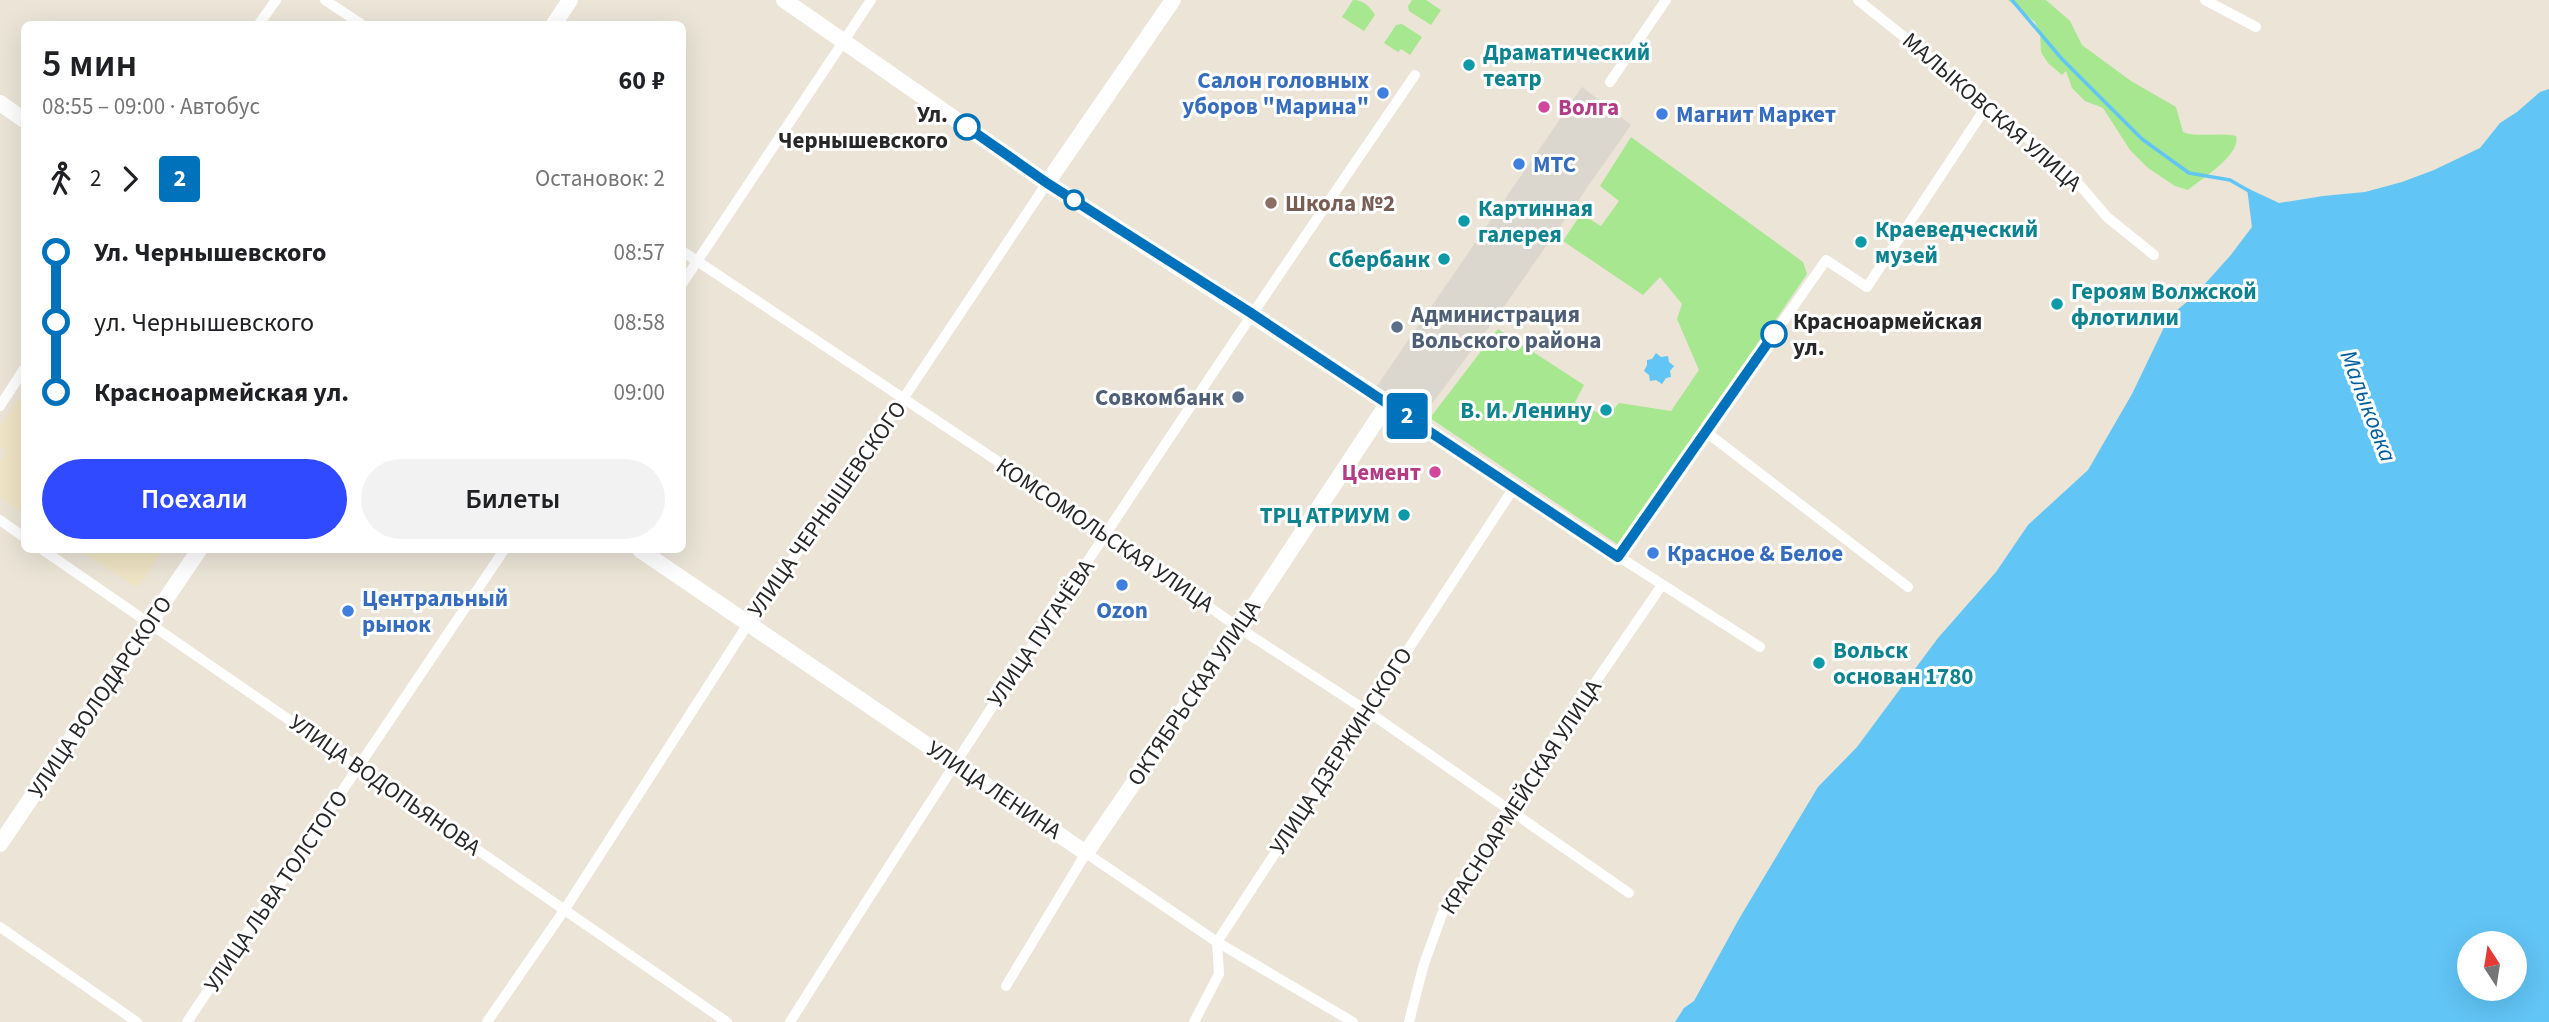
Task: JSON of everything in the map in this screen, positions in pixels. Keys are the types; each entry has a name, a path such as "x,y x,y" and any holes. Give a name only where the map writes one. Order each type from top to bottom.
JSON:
{"street":[{"path":"261,21 276,0"},
{"path":"325,0 356,21"},
{"path":"556,21 570,0"},
{"path":"784,0 1047,183 1251,313 1513,489 1760,647"},
{"path":"686,278 871,0"},
{"name":"УЛИЦА ЧЕРНЫШЕВСКОГО","path":"488,1022 565,909 748,624 1173,0"},
{"path":"1610,82 1666,0"},
{"name":"МАЛЫКОВСКАЯ УЛИЦА","path":"1858,0 1988,104 2071,176 2108,217 2154,255"},
{"path":"2205,0 2256,27"},
{"name":"УЛИЦА ПУГАЧЁВА","path":"790,1022 954,763 1251,313 1415,75"},
{"path":"0,103 21,118"},
{"path":"1618,557 1826,260 1867,287 1988,104"},
{"name":"КОМСОМОЛЬСКАЯ УЛИЦА","path":"686,254 1107,534 1239,628 1367,711 1629,893"},
{"path":"0,406 21,374"},
{"name":"ОКТЯБРЬСКАЯ УЛИЦА","path":"1006,986 1086,853 1388,403"},
{"path":"1706,432 1908,587"},
{"name":"УЛИЦА ДЗЕРЖИНСКОГО","path":"1217,942 1513,489"},
{"path":"0,520 21,535"},
{"name":"УЛИЦА ВОДОПЬЯНОВА","path":"47,553 727,1022"},
{"name":"УЛИЦА ВОЛОДАРСКОГО","path":"0,844 197,553"},
{"name":"УЛИЦА ЛЬВА ТОЛСТОГО","path":"187,1022 502,553"},
{"name":"УЛИЦА ЛЕНИНА","path":"644,553 1217,942 1353,1022"},
{"name":"КРАСНОАРМЕЙСКАЯ УЛИЦА","path":"1409,1022 1423,967 1442,914 1508,810 1662,585"},
{"path":"0,928 137,1022"},
{"path":"1194,1022 1219,974 1217,942"}],"shaded area":[{"path":"1582,87 1631,125 1503,308 1417,424 1372,393"},
{"path":"21,396 21,511 0,497 0,462 7,452 0,447 0,427"},
{"path":"84,553 161,553 138,588"}],"green space":[{"path":"1353,0 1366,4 1375,15 1364,31 1342,17"},
{"path":"1412,0 1426,0 1441,10 1431,25 1409,11 1408,6"},
{"path":"2008,0 2046,0 2070,21 2082,45 2131,81 2176,107 2183,132 2236,136 2233,151 2219,166 2188,190 2175,186 2148,168 2130,150 2103,108 2085,101 2072,88 2066,71 2062,75 2048,63 2041,52 2040,33 2035,22"},
{"path":"1402,24 1422,37 1410,55 1401,49 1398,52 1384,43 1396,25"},
{"path":"1631,137 1803,262 1807,274 1620,546 1430,418 1498,329 1584,385 1575,402 1607,417 1619,403 1671,411 1699,370 1677,319 1682,304 1660,277 1643,295 1563,241 1581,214 1601,226 1619,201 1600,186"}],"water":[{"path":"2549,89 2549,1022 1675,1022 1684,1008 1694,1001 1739,919 1818,787 1857,747 1938,638 1996,572 2028,525 2088,470 2132,394 2169,317 2194,296 2252,227 2247,188 2279,203 2365,192 2402,182 2480,148 2500,123 2540,92"},
{"path":"1656,353 1661,357 1668,356 1669,362 1674,366 1670,371 1671,377 1666,378 1662,384 1656,380 1650,381 1649,375 1644,371 1647,360 1652,359"}],"waterway":[{"name":"Малыковка","path":"2012,0 2062,59 2142,139 2189,173 2230,180 2249,191"}],"bus line":[{"name":"2","path":"967,127 1047,183 1251,313 1618,557 1774,334"}],"place":[{"name":"Драматический театр","path":"1469,65"},
{"name":"Салон головных уборов \"Марина\"","path":"1383,93"},
{"name":"Волга","path":"1544,107"},
{"name":"Магнит Маркет","path":"1662,114"},
{"name":"Ул. Чернышевского","path":"967,127"},
{"name":"МТС","path":"1519,164"},
{"name":"Школа №2","path":"1271,203"},
{"name":"Картинная галерея","path":"1464,221"},
{"name":"Краеведческий музей","path":"1861,242"},
{"name":"Сбербанк","path":"1444,259"},
{"name":"Героям Волжской флотилии","path":"2057,304"},
{"name":"Администрация Вольского района","path":"1397,327"},
{"name":"Красноармейская ул.","path":"1774,334"},
{"name":"Совкомбанк","path":"1238,397"},
{"name":"В. И. Ленину","path":"1606,410"},
{"name":"Цемент","path":"1435,472"},
{"name":"ТРЦ АТРИУМ","path":"1404,515"},
{"name":"Красное & Белое","path":"1653,553"},
{"name":"Ozon","path":"1122,585"},
{"name":"Центральный рынок","path":"348,611"},
{"name":"Вольск основан 1780","path":"1819,663"}]}
